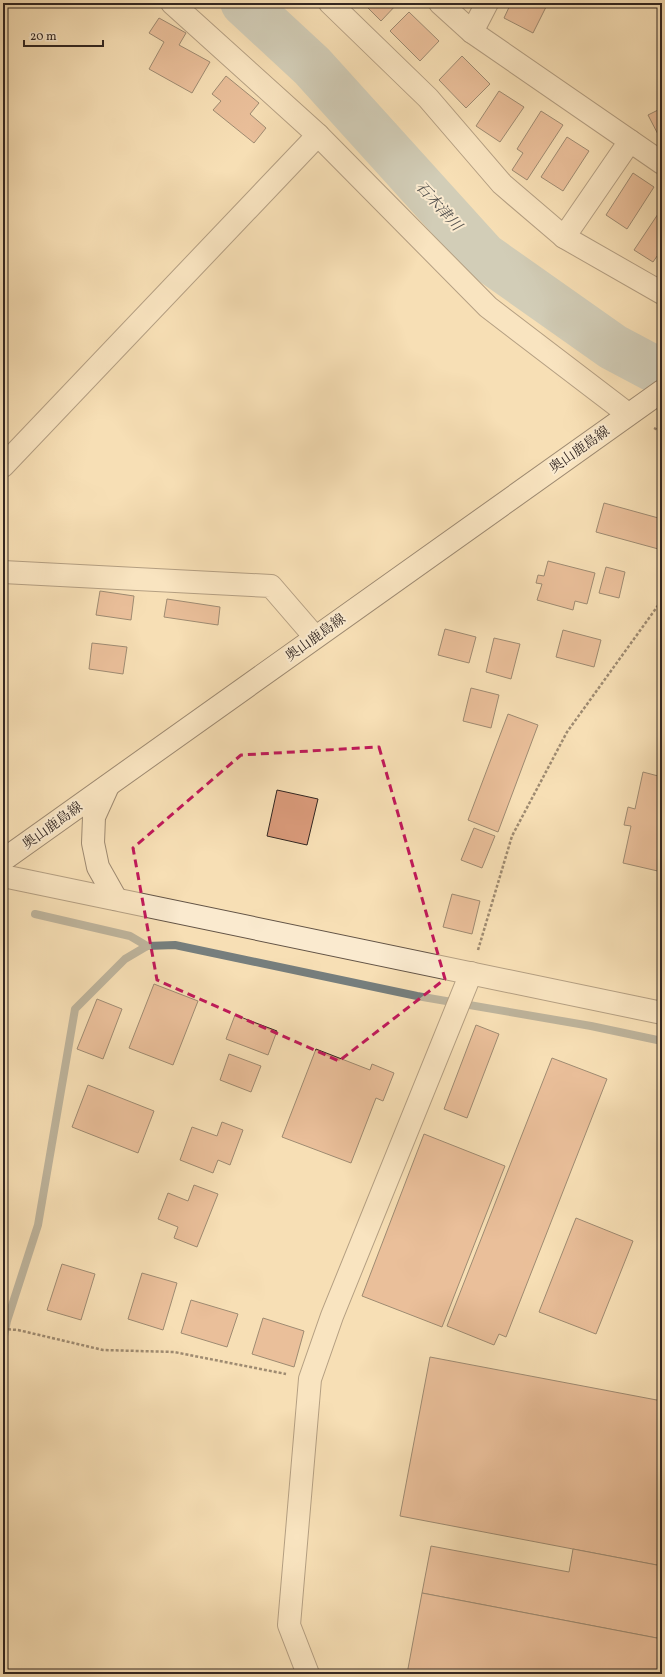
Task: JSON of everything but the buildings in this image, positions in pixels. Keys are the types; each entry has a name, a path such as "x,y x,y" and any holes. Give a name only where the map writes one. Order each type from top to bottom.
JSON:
{"street":[{"path":"172,3 318,135 488,307 628,414"},
{"path":"330,3 428,98 502,184 564,237 662,293"},
{"path":"440,3 472,32 662,163"},
{"path":"472,32 487,3"},
{"path":"3,466 318,135"},
{"path":"564,237 630,141"},
{"name":"奥山鹿島線","path":"3,860 662,390"},
{"path":"3,572 271,586 315,637"},
{"path":"108,785 94,817 93,843 98,867 116,899"},
{"path":"3,876 662,1013"},
{"path":"308,1674 289,1625 310,1379 332,1316 471,973"}],"path":[{"path":"471,973 512,836 567,732 662,600"},
{"path":"3,1329 18,1330 103,1350 174,1352 310,1379"}],"highlighted area":[{"path":"379,747 445,979 339,1061 157,980 133,848 241,755"}],"waterway":[{"name":"石木津川","path":"244,3 312,66 484,256 613,347 662,373"},
{"path":"35,914 130,936 147,946"},
{"path":"3,1341 7,1321 38,1225 75,1009 125,959 147,946 175,945 417,996 591,1026 662,1041"}]}
